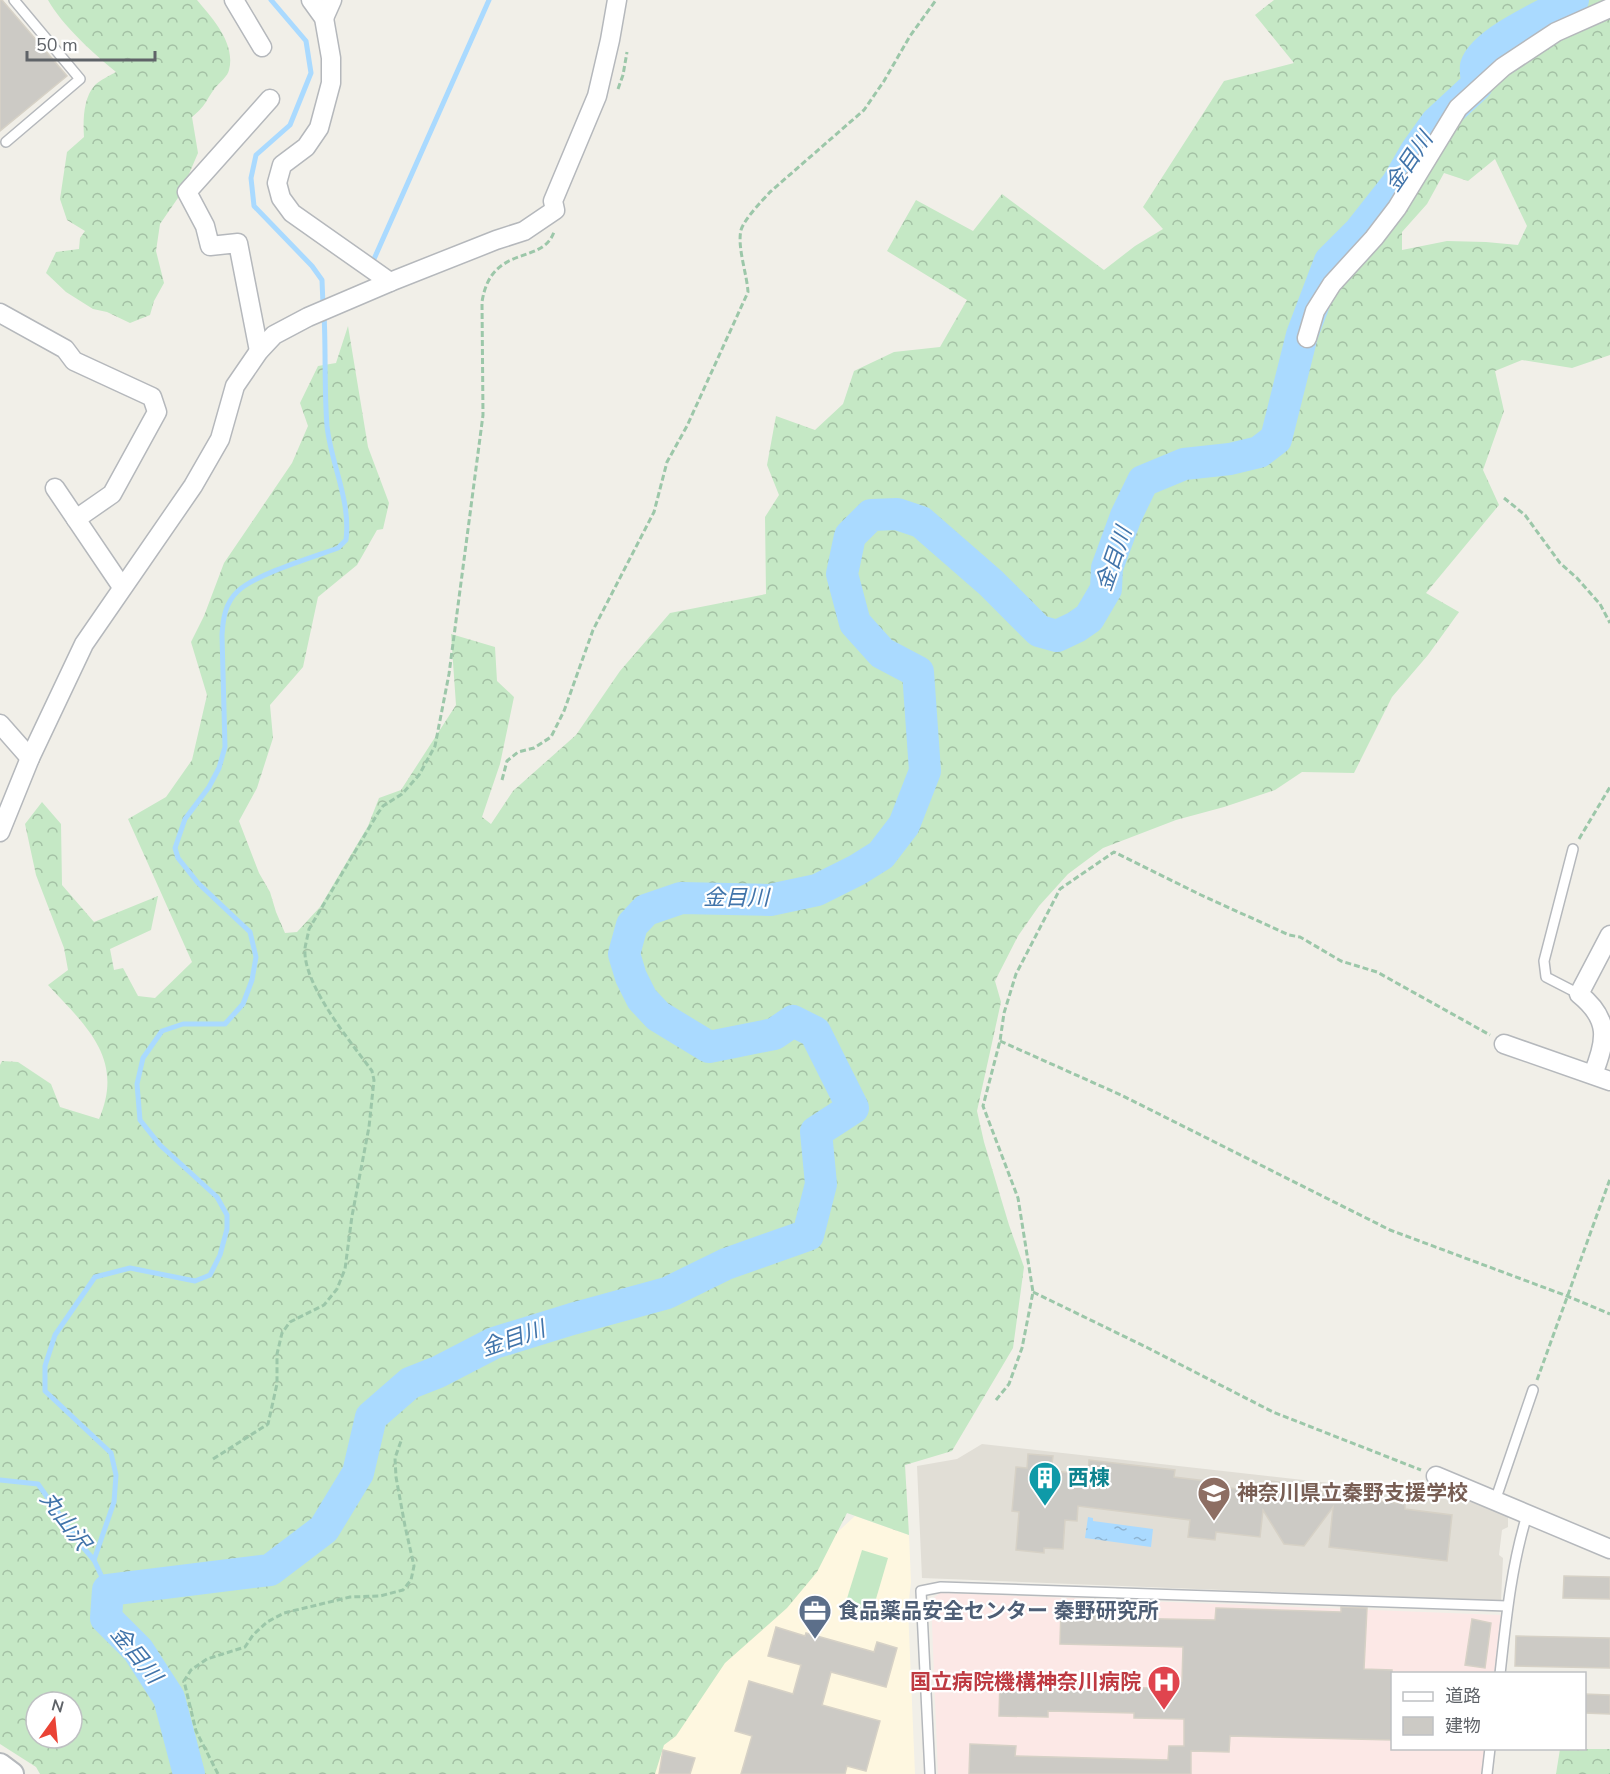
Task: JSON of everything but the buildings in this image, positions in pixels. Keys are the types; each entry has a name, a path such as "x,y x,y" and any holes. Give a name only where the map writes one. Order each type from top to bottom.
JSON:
{"street":[{"path":"234,0 262,47"},
{"path":"310,0 324,18 331,58 331,83 319,128 306,147 282,165 277,183 280,198 292,213 390,282"},
{"path":"324,18 332,0"},
{"path":"0,832 30,758 84,644 171,519 220,439 235,386 259,351 274,335 308,317 390,282 524,231 555,210 553,201 597,96 617,0"},
{"path":"1307,338 1315,311 1332,284 1374,238 1397,208 1458,108 1503,67 1556,32 1610,8"},
{"path":"259,351 237,243 210,246 205,226 187,192 270,99"},
{"path":"0,314 65,349 74,361 152,397 157,412 112,494 76,519"},
{"path":"55,488 122,587"},
{"path":"0,724 30,758"},
{"path":"1504,1044 1602,1078 1602,1024 1588,1001 1579,994 1610,935"},
{"path":"1436,1476 1610,1549"},
{"path":"0,1764 12,1774"}],"lane":[{"path":"6,142 80,79 14,0"},
{"path":"1573,849 1544,961 1546,977 1579,994"},
{"path":"1495,1501 1533,1390"},
{"path":"1500,1672 1507,1606 1517,1548 1527,1515"},
{"path":"930,1774 921,1591 953,1587 1507,1606"},
{"path":"1487,1774 1490,1750"}],"path":[{"path":"502,780 507,761 551,737 564,711 593,630 633,557 654,512 667,462 687,426 748,292 747,274 741,253 741,230 757,206 770,192 864,110 910,36 936,0"},
{"path":"213,1459 268,1424 277,1384 277,1354 282,1333 290,1322 324,1305 338,1289 345,1269 352,1216 369,1127 374,1080 372,1071 320,996 310,977 305,950 309,929 378,813 383,806 402,794 419,775 435,746 449,674 483,415 482,302 484,290 491,274 503,263 537,249 550,240 555,229 555,210"},
{"path":"1504,498 1526,515 1560,563 1600,604 1610,623"},
{"path":"1573,849 1610,787"},
{"path":"996,1400 1009,1384 1022,1348 1033,1292 1018,1198 983,1106 1000,1041 1004,1014 1016,974 1060,889 1114,852 1289,935 1300,937 1341,961 1377,972 1504,1044"},
{"path":"1000,1041 1120,1095 1389,1230 1610,1314"},
{"path":"1533,1390 1610,1179"},
{"path":"1033,1292 1273,1412 1436,1476"},
{"path":"218,1774 196,1731 187,1698 184,1681 191,1670 207,1659 245,1647 253,1635 267,1622 284,1613 350,1597 380,1596 403,1590 411,1580 414,1566 396,1477 395,1458 401,1441"}],"shaded area":[{"name":"神奈川県立秦野支援学校","path":"982,1444 1463,1498 1508,1517 1508,1527 1502,1530 1499,1555 1503,1558 1501,1601 922,1578 917,1466 957,1459"},
{"name":"食品薬品安全センター 秦野研究所","path":"855,1516 909,1535 911,1582 908,1608 915,1774 634,1774 686,1672"},
{"name":"国立病院機構神奈川病院","path":"940,1593 1501,1615 1494,1672 1391,1672 1391,1750 1485,1750 1481,1774 938,1774 931,1600"}],"green space":[{"path":"48,0 197,0 221,32 229,50 228,72 192,117 198,153 180,195 160,224 156,251 164,283 154,301 150,315 130,323 107,312 93,309 66,292 46,273 56,252 79,249 80,238 85,231 67,220 60,199 67,152 84,137 85,110 91,90 99,81 116,72 70,29"},
{"path":"1274,0 1610,0 1610,355 1572,368 1522,360 1495,371 1504,411 1483,470 1499,505 1426,593 1459,612 1428,655 1392,697 1354,773 1302,772 1275,790 1176,820 1103,848 1068,874 1039,906 1018,936 995,981 1001,1002 977,1111 1009,1225 1024,1267 1013,1348 952,1451 905,1465 909,1535 847,1513 817,1572 787,1608 725,1663 676,1736 664,1745 655,1774 40,1774 36,1767 0,1744 0,1065 2,1061 18,1062 51,1084 60,1107 99,1119 106,1098 107,1079 98,1045 76,1015 48,985 68,970 64,948 36,875 25,824 42,802 61,824 62,885 94,922 158,896 151,930 110,949 114,970 123,968 138,996 155,998 192,962 128,819 166,797 192,760 207,695 191,642 204,616 224,563 292,463 308,426 300,403 318,366 336,363 348,326 368,447 389,503 383,529 377,530 357,565 318,597 303,667 270,705 273,738 257,788 239,821 285,933 297,932 320,907 368,826 379,798 401,790 456,705 451,634 495,647 497,681 514,697 500,764 482,817 491,824 513,791 576,735 620,671 670,613 766,594 765,517 779,495 767,465 776,416 815,430 843,404 854,371 894,352 940,347 967,300 887,251 916,200 973,231 1002,194 1104,270 1135,246 1163,229 1143,207 1224,81 1294,63 1255,15","holes":["1495,159 1527,226 1518,245 1447,241 1402,250 1402,232 1427,204 1444,173 1468,181"]},
{"path":"862,1550 888,1558 871,1616 844,1608"},
{"path":"1610,1749 1610,1774 1556,1774 1560,1750"}],"water":[{"path":"1088,1517 1093,1518 1093,1521 1153,1529 1151,1547 1085,1538"}],"waterway":[{"path":"271,0 306,41 311,73 290,125 256,155 251,178 254,206 312,266 322,280 323,305"},
{"path":"374,259 489,0"},
{"name":"金目川","path":"189,1774 169,1698 138,1650 106,1618 108,1590 270,1570 324,1529 358,1473 371,1417 410,1383 438,1372 494,1343 667,1293 726,1264 808,1235 821,1184 816,1132 853,1108 815,1032 793,1021 774,1034 709,1047 658,1016 642,999 631,977 624,954 632,925 646,910 681,898 770,900 817,890 881,855 904,825 925,771 918,672 882,653 855,623 842,574 850,536 871,515 897,514 921,522 991,583 1039,631 1057,636 1089,618 1106,589 1107,568 1126,516 1143,481 1184,464 1230,459 1259,452 1276,439 1302,335 1330,261 1360,231 1397,184 1436,123 1477,85 1476,66 1481,57 1504,38 1573,0"},
{"path":"108,1590 94,1560 114,1502 116,1475 111,1453 45,1391 45,1366 55,1335 95,1277 130,1268 195,1281 210,1275 220,1255 227,1229 227,1215 217,1197 160,1145 140,1120 137,1084 143,1058 162,1031 183,1024 225,1024 243,1004 252,980 256,957 250,932 198,883 178,858 175,848 185,819 209,787 219,768 225,747 222,635 227,606 238,591 258,578 338,548 346,540 346,511 327,426 324,314"},
{"name":"丸山沢","path":"0,1480 38,1484 94,1560"}],"place":[{"name":"西棟","path":"1045,1507"},
{"name":"神奈川県立秦野支援学校","path":"1214,1522"},
{"name":"食品薬品安全センター 秦野研究所","path":"815,1640"},
{"name":"国立病院機構神奈川病院","path":"1164,1711"}]}
